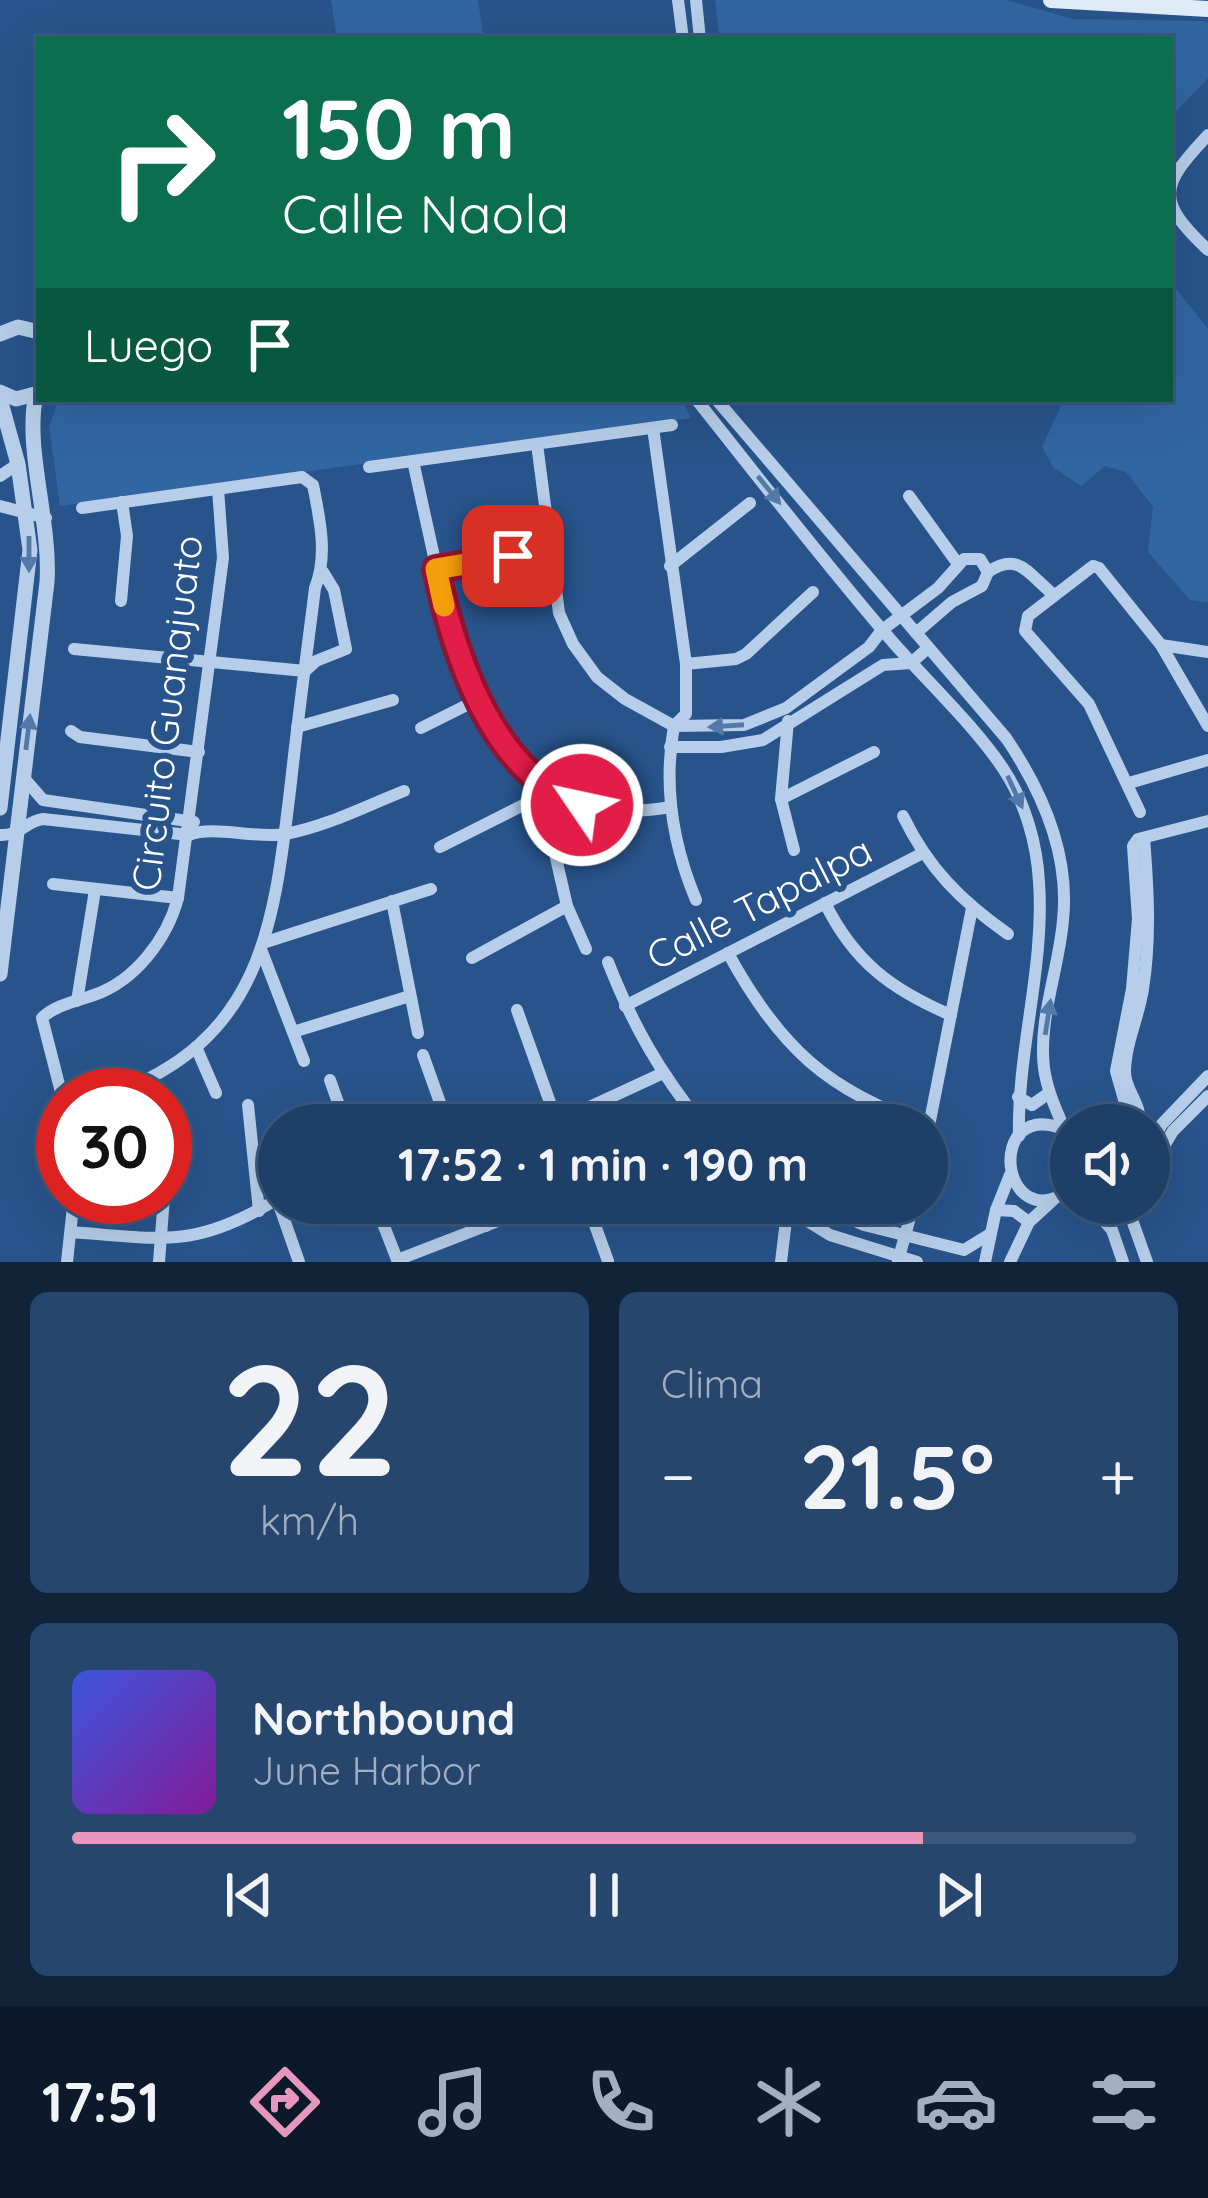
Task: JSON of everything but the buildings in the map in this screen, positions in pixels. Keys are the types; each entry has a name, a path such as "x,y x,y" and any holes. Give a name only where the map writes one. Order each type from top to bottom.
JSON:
{"main road":[{"path":"1052,0 1181,3 1208,9"}],"street":[{"path":"678,0 683,36"},
{"path":"696,0 700,36"},
{"path":"1173,185 1177,168 1208,135"},
{"path":"1173,206 1180,223 1208,250"},
{"path":"0,318 36,331"},
{"path":"0,334 18,327"},
{"path":"0,808 29,570 27,514 0,396 16,399 36,394"},
{"path":"0,974 8,834 23,777 47,582 46,518 32,425 36,402"},
{"path":"698,402 882,630 1003,768 1030,831 1040,880 1039,932 1018,1097 1018,1136 1009,1155 1010,1175 996,1210 985,1262"},
{"path":"719,402 1006,737 1035,780 1052,824 1062,874 1064,917 1044,1066 1054,1104"},
{"path":"8,425 32,425"},
{"path":"369,467 673,425"},
{"path":"653,428 686,664 686,714 674,726 670,747 671,807 683,868 696,900"},
{"path":"537,444 559,614 573,644 596,677 674,726 744,725 786,708 869,647 882,630 938,588 964,559 980,559 988,572"},
{"path":"413,461 454,648 500,737 556,794 609,811 671,807"},
{"path":"0,476 18,464"},
{"path":"74,649 305,671 316,661 346,649 334,590 323,572 318,512 308,479 82,508"},
{"name":"Circuito Guanajuato","path":"55,1068 42,1018 49,1011 102,993 138,966 167,930 178,898 194,828 223,558 218,489"},
{"path":"909,496 958,565"},
{"path":"121,601 128,536 122,502"},
{"path":"670,566 750,503"},
{"path":"0,506 46,518"},
{"path":"436,569 552,550"},
{"path":"916,633 952,602 982,586 988,572 1004,562 1013,562 1054,596"},
{"path":"1140,812 1089,704 1025,632 1028,616 1093,566 1099,568 1161,645 1208,726"},
{"path":"169,1068 196,1047 245,990 264,947 280,887 314,589 323,572"},
{"path":"686,664 728,661 746,654 813,592"},
{"path":"1161,645 1208,652"},
{"path":"869,647 883,665"},
{"path":"670,747 764,740 883,665 910,663 928,648"},
{"path":"834,674 844,689"},
{"path":"297,727 394,700"},
{"path":"421,728 477,700"},
{"path":"786,708 781,800 794,850"},
{"path":"71,731 80,737 199,752"},
{"path":"781,800 874,752"},
{"path":"1129,783 1208,760"},
{"path":"23,777 38,797 249,836 285,834 404,791"},
{"path":"440,847 556,794"},
{"path":"556,794 550,832 566,906 586,949"},
{"path":"34,820 38,797"},
{"path":"903,816 921,854 972,908 1008,934"},
{"path":"8,834 34,820 194,828"},
{"path":"1131,1104 1125,1069 1143,991 1148,942 1144,838 1208,820"},
{"name":"Calle Tapalpa","path":"625,1006 921,854"},
{"path":"53,884 178,898"},
{"path":"264,947 430,889"},
{"path":"77,1001 95,890"},
{"path":"392,901 418,1033"},
{"path":"825,904 854,951 881,977 908,997 951,1015"},
{"path":"472,958 566,906"},
{"path":"933,1104 972,908"},
{"path":"264,947 304,1061"},
{"path":"728,953 753,1000 782,1037 810,1065 872,1104"},
{"path":"608,962 661,1074 685,1104"},
{"path":"293,1032 410,996"},
{"path":"517,1010 551,1104"},
{"path":"196,1047 216,1093"},
{"path":"423,1054 441,1104"},
{"path":"599,1104 661,1074"},
{"path":"330,1080 339,1104"},
{"path":"1170,1124 1207,1084"},
{"path":"1018,1097 1032,1105 1049,1093"},
{"path":"248,1105 258,1201"},
{"path":"1018,1136 1041,1125 1050,1127"},
{"path":"1010,1175 1023,1193 1050,1199"},
{"path":"1010,1262 1029,1222 1050,1203"},
{"path":"996,1210 1014,1211 1029,1222"},
{"path":"71,1232 163,1239 201,1236 258,1211"},
{"path":"67,1262 72,1224"},
{"path":"160,1262 163,1224"},
{"path":"286,1224 299,1262"},
{"path":"382,1224 397,1261 491,1224"},
{"path":"594,1224 608,1261"},
{"path":"779,1261 782,1224"},
{"path":"814,1224 898,1260 917,1262"},
{"path":"862,1224 963,1256 991,1234"},
{"path":"898,1260 910,1224"},
{"path":"1108,1224 1123,1262"},
{"path":"1133,1224 1147,1262"}],"shaded area":[{"path":"331,0 478,0 484,36 337,36"},
{"path":"715,0 1006,0 1073,19 1208,23 1208,78 1173,115 1173,36 720,36"},
{"path":"1173,285 1208,329 1208,602 1190,600 1148,552 1153,507 1126,472 1105,466 1081,486 1053,467 1042,447 1063,402 1173,402"},
{"path":"58,402 683,402 691,418 60,506 49,426"}],"slow traffic":[{"path":"444,606 436,569 471,563"}],"route":[{"path":"513,556 436,569 454,648 500,737 551,791 582,805"}]}
